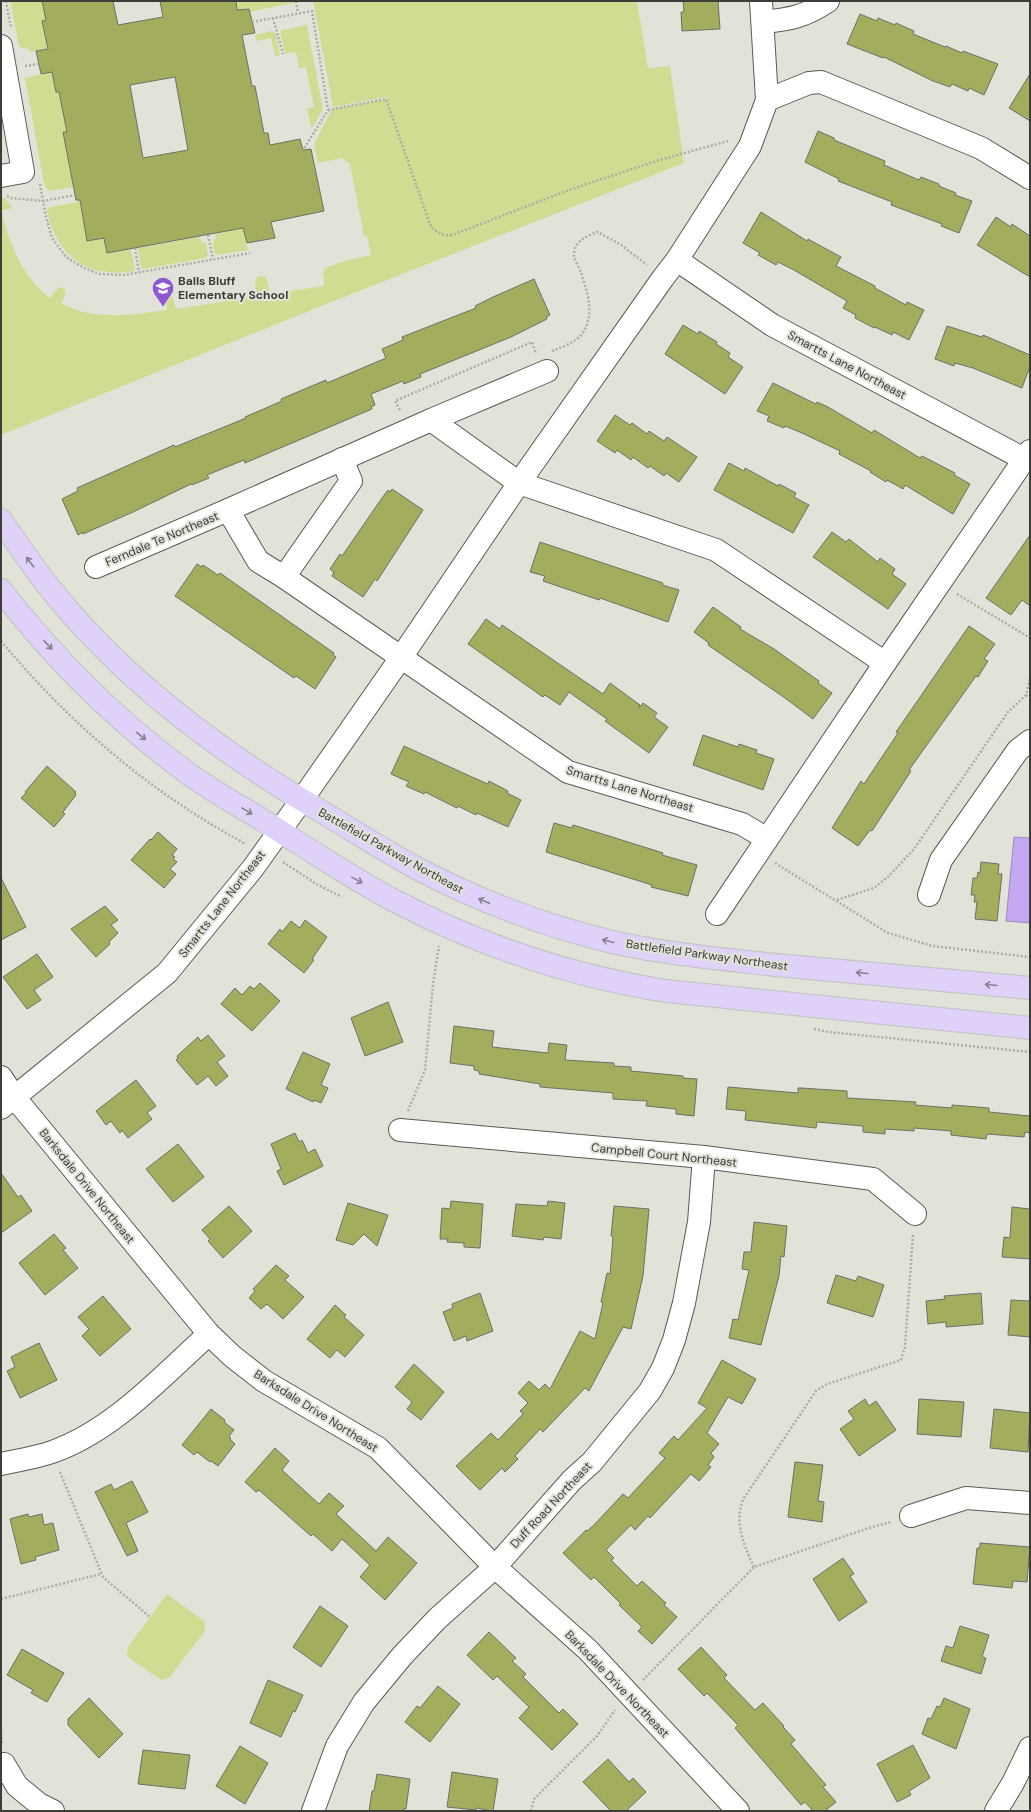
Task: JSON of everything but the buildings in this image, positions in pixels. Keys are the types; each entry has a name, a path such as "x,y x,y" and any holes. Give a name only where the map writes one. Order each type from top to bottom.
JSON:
{"main road":[{"name":"Battlefield Parkway Northeast","path":"1,520 53,593 132,675 157,697 245,764 301,801 417,868 471,895 510,912 550,926 615,942 662,951 730,960 1030,988"},
{"path":"1,590 21,616 81,681 125,723 183,770 351,876 419,913 493,946 534,961 578,973 622,984 666,991 1030,1028"}],"street":[{"name":"Smartts Lane Northeast","path":"8,1103 167,973 253,868 400,659 519,483 663,278 678,260 750,146 767,100 762,11 793,18 811,12 828,1"},
{"path":"1,185 23,172 6,39"},
{"path":"767,100 809,83 821,82 981,148 1030,178"},
{"name":"Smartts Lane Northeast","path":"678,260 772,325 1027,455 885,663 717,914"},
{"name":"Ferndale Te Northeast","path":"96,568 342,458 431,420 549,361"},
{"path":"431,420 519,483 716,550 885,663"},
{"path":"284,577 351,481 342,458"},
{"name":"Ferndale Te Northeast","path":"228,510 258,562 284,577 400,659"},
{"name":"Smartts Lane Northeast","path":"400,659 568,772 742,824 763,845"},
{"path":"929,895 941,860 1018,750 1030,741"},
{"name":"Barksdale Drive Northeast","path":"1,1077 8,1103 209,1334 232,1356 264,1380 378,1448 495,1567 588,1650 738,1811"},
{"name":"Campbell Court Northeast","path":"400,1130 704,1157 873,1179 915,1214"},
{"name":"Duff Road Northeast","path":"313,1811 319,1791 337,1746 364,1702 402,1656 432,1625 495,1567 572,1480 592,1462 650,1391 663,1368 684,1303 692,1267 699,1222 704,1157"},
{"path":"1,1464 52,1452 98,1429 127,1408 209,1334"},
{"path":"911,1516 966,1498 1030,1503"},
{"path":"996,1811 1030,1748"},
{"path":"4,1764 17,1786 39,1804 53,1811"}],"path":[{"path":"6,1 6,39"},
{"path":"296,1 298,13"},
{"path":"252,22 312,11 328,110 303,150"},
{"path":"273,18 283,54"},
{"path":"328,110 386,99 432,227 436,232 445,236 452,235 569,190 656,161 730,141 750,146"},
{"path":"39,179 52,238 66,257 84,268 100,274 124,275 250,253"},
{"path":"1,185 11,198 43,201 75,196"},
{"path":"549,361 582,335 590,313 588,292 574,256 576,246 587,235 598,232 609,238 621,245 663,278"},
{"path":"208,235 213,260"},
{"path":"135,248 139,272"},
{"path":"940,583 1030,638"},
{"path":"837,900 874,888 889,876 914,849 1008,712 1026,696 1030,678"},
{"path":"1026,696 1030,697"},
{"path":"763,845 837,900 888,933 933,946 1030,957"},
{"path":"400,1130 425,1070 433,984 440,945"},
{"path":"754,1567 743,1544 739,1508 744,1498 816,1391 828,1384 901,1360 905,1347 915,1214"},
{"path":"52,1452 103,1578 150,1617"},
{"path":"531,1811 534,1799 598,1736 614,1711 754,1567 869,1528 911,1516"},
{"path":"1,1599 101,1574"}],"green space":[{"path":"10,1 42,1 46,20 42,21 48,49 30,52 29,49 19,46"},
{"path":"236,1 303,1 250,12 249,9 237,10"},
{"path":"313,1 637,1 648,68 670,66 684,163 334,301 1,435 1,211 18,259 40,290 50,298 58,288 62,287 65,290 65,296 61,303 74,309 100,314 127,315 167,310 165,298 168,294 172,294 176,309 257,296 255,283 257,277 264,276 267,279 270,294 324,286 323,272 325,268 344,261 371,255 367,236 364,236 350,164 342,158 318,163 314,144 332,109 386,99 386,97 333,107"},
{"path":"307,25 323,109 313,127 311,127 307,108 314,107 306,67 299,69 296,52 285,54 280,32"},
{"path":"272,31 276,34 280,55 275,56 271,38 257,41 255,35"},
{"path":"52,72 56,92 59,92 67,132 74,187 48,191 44,184 25,78"},
{"path":"1,197 6,199 12,208 1,211"},
{"path":"77,200 80,200 87,241 104,238 107,253 131,249 135,268 134,271 117,273 102,271 88,267 76,261 66,252 51,226 47,210 50,207 77,202"},
{"path":"243,228 248,250 218,255 215,253 212,242 216,239 215,234"},
{"path":"199,237 202,242 206,243 208,254 206,258 144,269 141,267 138,248"},
{"path":"167,1594 204,1621 205,1631 169,1678 161,1680 127,1656 128,1647"}],"shaded area":[{"path":"1014,837 1030,838 1030,923 1006,921"}],"place":[{"name":"Balls Bluff Elementary School","path":"163,308"}]}
